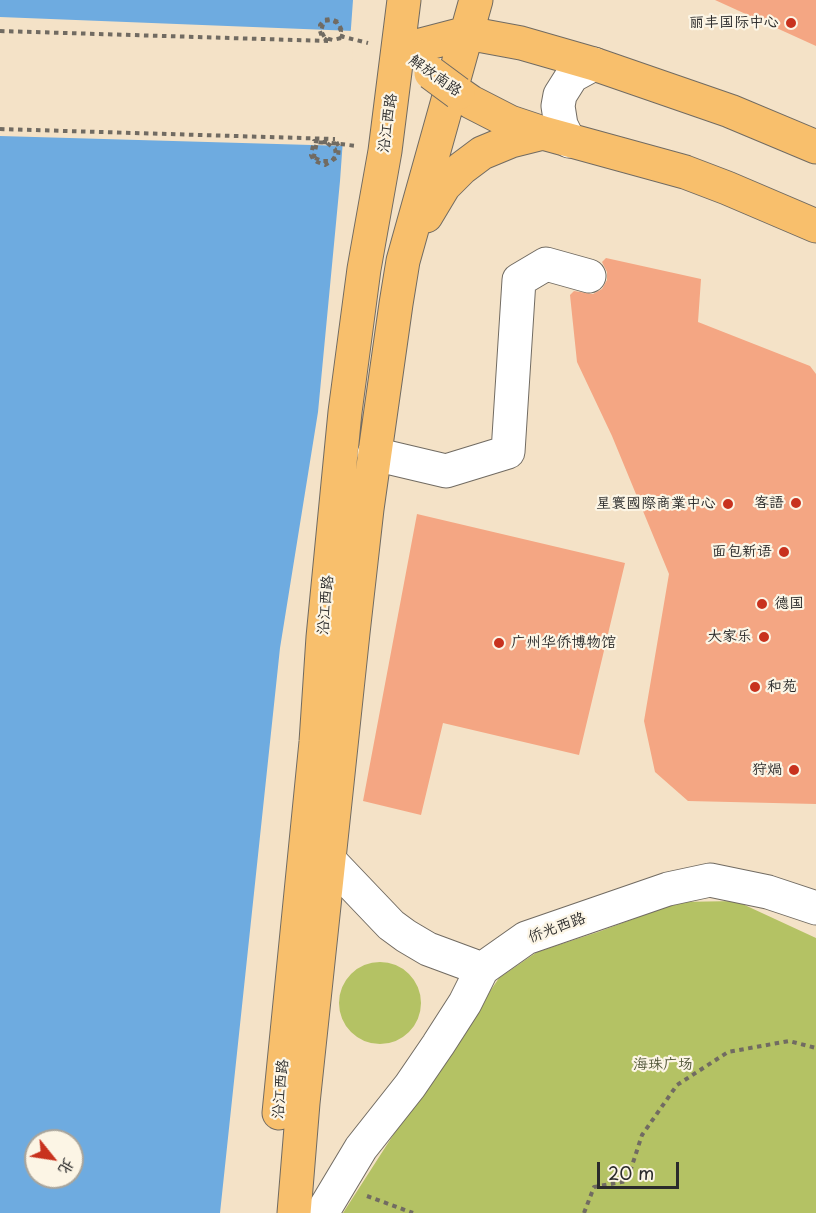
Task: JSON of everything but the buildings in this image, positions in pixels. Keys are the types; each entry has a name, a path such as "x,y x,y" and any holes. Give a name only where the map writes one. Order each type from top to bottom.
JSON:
{"main road":[{"name":"沿江西路","path":"271,1213 288,1006 316,742 325,614 345,412 364,269 385,151 404,0"},
{"name":"沿江西路","path":"294,1213 303,1103 374,453 403,261 476,0"},
{"name":"解放南路","path":"398,51 467,33 521,43 594,64 730,111 816,147"},
{"name":"解放南路","path":"398,51 471,102 510,122 685,172 816,225"},
{"path":"403,261 430,208 444,186 462,168 482,153 511,141 556,137"}],"street":[{"path":"556,137 561,125 558,106 560,95 572,76 594,64"},
{"path":"374,453 446,471 508,452 519,280 546,264 589,276"},
{"path":"329,860 391,925 406,936 428,949 482,969"},
{"name":"侨光西路","path":"322,1213 361,1148 410,1086 438,1045 465,1003 482,969 526,938 668,889 710,880 768,892 816,908"}],"path":[{"path":"0,31 328,41 322,37 320,26 324,20 331,19 339,22 343,33 340,37 333,40 325,38 321,31 324,21 331,20 337,23 341,31 340,37"},
{"path":"0,129 335,139 339,147 338,157 331,161 315,159 317,142 327,142 335,149 336,155 332,161 325,165 313,159 311,155 314,141 331,142"},
{"path":"584,1213 594,1187 627,1181 642,1135 676,1084 728,1052 789,1041 816,1048"},
{"path":"338,1185 413,1213"}],"green space":[{"name":"海珠广场","path":"736,901 816,938 816,1213 343,1213 499,978 537,952 679,902"},
{"path":"380,962 396,965 409,974 418,987 421,1003 418,1019 409,1032 396,1041 380,1044 364,1041 351,1032 342,1019 339,1003 342,987 351,974 364,965"}],"water":[{"path":"0,0 353,0 340,181 318,412 280,648 220,1213 0,1213"}],"pier":[{"path":"0,17 354,31 346,146 0,136"}],"place":[{"name":"丽丰国际中心","path":"791,23"},
{"name":"客語","path":"796,503"},
{"name":"星寰國際商業中心","path":"728,504"},
{"name":"面包新语","path":"784,552"},
{"name":"德国","path":"762,604"},
{"name":"大家乐","path":"764,637"},
{"name":"广州华侨博物馆","path":"499,643"},
{"name":"和苑","path":"755,687"},
{"name":"狩煱","path":"794,770"}]}
